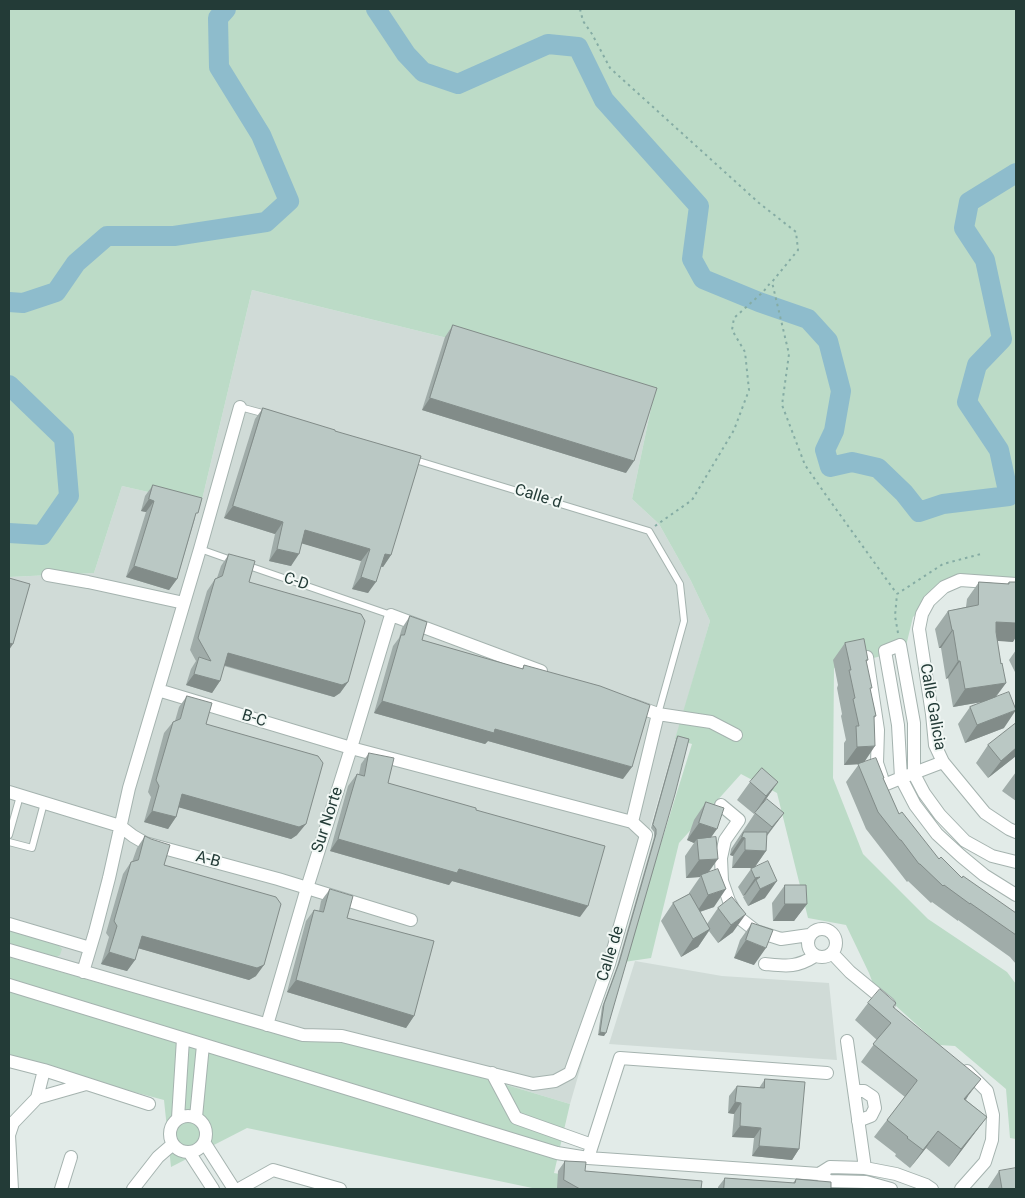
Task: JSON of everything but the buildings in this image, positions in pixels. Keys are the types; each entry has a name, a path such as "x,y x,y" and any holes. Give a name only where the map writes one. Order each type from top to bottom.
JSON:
{"street":[{"path":"83,972 109,878 129,788 240,406"},
{"path":"48,575 184,603"},
{"name":"Calle Galicia","path":"1016,584 960,580 944,587 929,601 922,614 919,629 935,745 943,762 985,813 1016,832"},
{"path":"391,616 556,677"},
{"name":"Sur Norte","path":"267,1025 391,616"},
{"path":"1016,862 992,856 966,841 940,815 924,793 914,774 914,723 900,645 885,651 898,725 901,778 915,805 937,834 961,856 1016,895"},
{"path":"866,657 878,730 877,763 885,789 901,778 943,762"},
{"name":"B-C","path":"158,690 351,748 632,822"},
{"path":"621,700 658,714 710,722 736,735"},
{"path":"632,822 658,714"},
{"name":"A-B","path":"14,794 120,826 132,836 145,842 273,877 411,920"},
{"path":"721,805 739,820 725,840 720,858 722,881 729,901 738,916 756,931 781,939 810,935 817,930 826,930 834,935 836,944 832,953 824,958 819,958 811,953 807,944 810,935"},
{"name":"Calle de","path":"492,1073 533,1084 554,1081 570,1073 609,964 646,835 632,822"},
{"path":"9,924 90,948"},
{"path":"9,950 303,1035 342,1036 492,1073 516,1118 592,1145"},
{"path":"832,953 850,972 901,1014"},
{"path":"764,964 789,966 805,962 815,956"},
{"path":"9,985 557,1153 588,1158 819,1174 829,1181 866,1182 891,1189"},
{"path":"178,1118 184,1116 196,1117 204,1125 206,1137 200,1147 189,1152 178,1149 173,1144 170,1133 178,1118 183,1039"},
{"path":"846,1041 865,1168"},
{"path":"196,1117 203,1045"},
{"path":"588,1158 620,1058 827,1073"},
{"path":"9,1061 44,1070 149,1104"},
{"path":"959,1064 974,1076 987,1091 993,1115 992,1140 986,1162 961,1189"},
{"path":"38,1098 44,1070"},
{"path":"12,1189 9,1134 12,1122 38,1098 86,1084"},
{"path":"854,1091 864,1091 873,1097 875,1108 871,1116 858,1121"},
{"path":"204,1142 234,1189"},
{"path":"132,1189 158,1158 173,1144"},
{"path":"189,1152 213,1189"},
{"path":"60,1189 71,1157"},
{"path":"819,1174 830,1168 865,1168 896,1174 932,1189"},
{"path":"239,1189 273,1170 340,1189"}],"lane":[{"path":"240,406 268,415"},
{"name":"Calle d","path":"402,456 649,530"},
{"path":"649,530 680,584 684,621 658,714"},
{"name":"C-D","path":"200,549 391,616"},
{"path":"9,835 14,794"},
{"path":"9,842 32,848 44,803"}],"path":[{"path":"580,9 583,22 592,34 610,68 759,203 796,232 798,250 763,292 734,318 732,330 745,352 749,390 734,430 692,500 649,530"},
{"path":"772,282 789,354 782,406 806,465 897,594 895,616 900,645"},
{"path":"897,594 943,564 981,554"}],"shaded area":[{"path":"252,290 655,389 632,499 659,524 691,581 710,621 570,1104 344,1036 277,1034 9,957 9,577 94,573 122,486 201,504"},
{"path":"635,961 722,976 829,983 837,1060 609,1044"}],"green space":[{"path":"9,9 1016,9 1016,589 949,586 913,617 905,650 834,668 833,778 863,854 928,919 1007,972 1016,984 1016,1139 1010,1138 1006,1089 955,1046 939,1045 874,986 846,925 808,918 777,793 741,774 679,843 651,958 624,962 692,744 675,739 710,621 691,581 659,524 632,499 655,389 252,290 201,504 122,486 94,573 9,577"},
{"path":"9,930 58,945 62,949 60,955 55,958 9,943"},
{"path":"9,957 277,1034 344,1036 570,1104 554,1173 641,1189 537,1189 247,1128 171,1167 164,1100 9,1059"}],"waterway":[{"path":"9,302 23,303 56,292 76,263 107,236 174,236 266,222 289,201 261,135 219,67 218,18 226,9"},
{"path":"376,9 406,54 423,72 458,84 548,44 578,47 604,100 699,206 692,259 703,279 759,302 808,319 828,341 841,391 834,431 825,450 830,467 852,462 878,468 904,493 919,512 943,504 1009,496 999,450 967,402 977,365 1002,339 985,260 964,228 969,202 1016,173"},
{"path":"9,385 64,438 69,496 42,535 9,533"}]}
